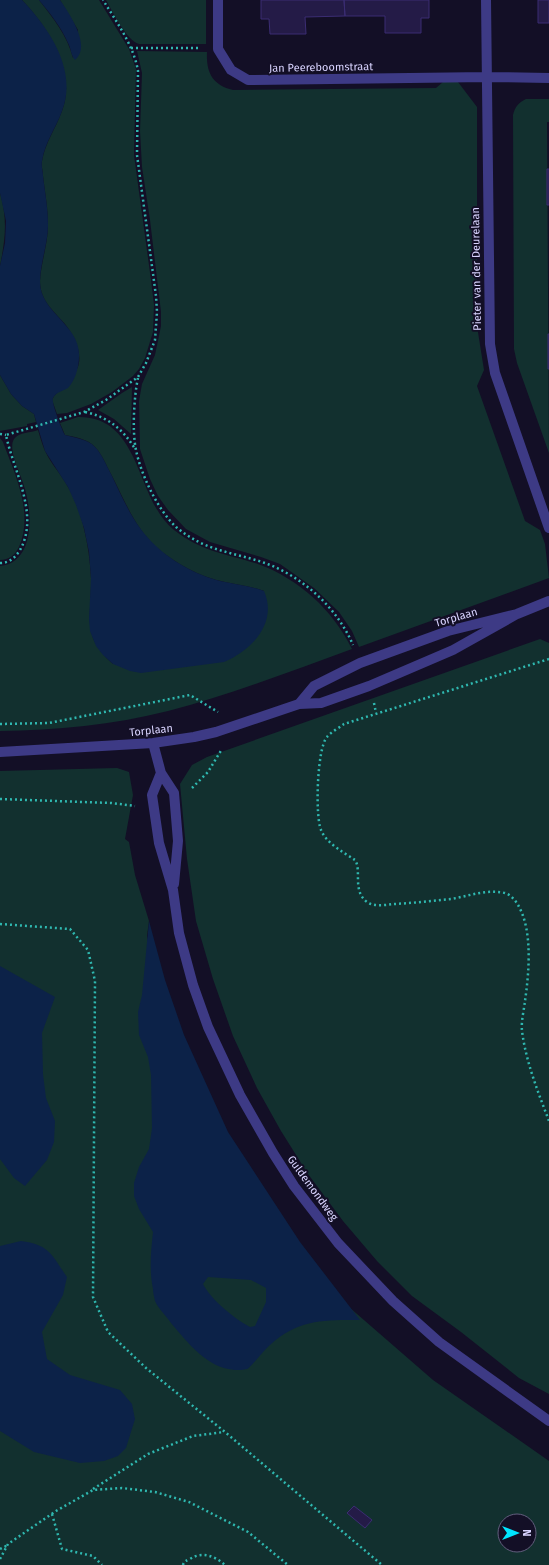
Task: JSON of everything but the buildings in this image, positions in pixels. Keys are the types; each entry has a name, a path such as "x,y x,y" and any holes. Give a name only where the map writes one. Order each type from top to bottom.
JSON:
{"street":[{"path":"218,0 218,49"},
{"name":"Pieter van der Deurelaan","path":"486,0 490,344 495,373 549,528"},
{"name":"Jan Peereboomstraat","path":"218,49 232,70 248,80 487,77 549,78"},
{"name":"Torplaan","path":"0,752 153,743 194,737 238,725 299,704 321,703 369,686 453,650 517,614 549,601"},
{"name":"Torplaan","path":"299,704 314,686 360,663 448,631 517,614"},
{"name":"Guldemondweg","path":"153,743 161,773 174,793 178,841 173,890"},
{"name":"Guldemondweg","path":"161,773 152,795 159,843 173,890 178,933 193,985 208,1027 240,1095 273,1153 294,1186 338,1243 393,1301 439,1342 549,1421"}],"path":[{"path":"103,0 136,58 138,71 137,155 151,251 157,312 155,340 146,363 138,377 135,402 136,450"},
{"path":"131,48 218,49"},
{"path":"0,434 6,435 28,430 84,412 106,400 138,377"},
{"path":"84,412 96,414 113,423 125,434 136,450 148,485 167,516 176,527 212,548 261,561 307,587 320,598 345,628 360,663"},
{"path":"0,563 8,562 17,554 24,540 27,514 23,494 9,451 6,435"},
{"path":"549,659 344,724 326,738 320,761 317,793 318,817 321,830 328,840 355,860 357,864 357,882 362,895 367,902 376,906 406,904 452,899 488,892 507,894 513,898 519,906 527,937 528,952 526,995 522,1029 525,1047 537,1090 549,1121"},
{"path":"0,724 49,723 190,695 238,725"},
{"path":"0,924 70,929 88,950 95,981 93,1297 108,1332 146,1368 225,1432 382,1565"},
{"path":"0,1549 52,1514 93,1490 148,1454 193,1436 225,1432"},
{"path":"93,1490 122,1488 155,1492 189,1502 248,1532 288,1565"},
{"path":"52,1514 62,1548 94,1556 102,1565"},
{"path":"0,1559 8,1544"},
{"path":"183,1565 184,1562 197,1555 211,1555 225,1565"}],"green space":[{"path":"22,0 39,0 63,34 73,58 78,30 60,0 99,0 129,49 136,69 134,155 154,305 153,332 145,358 133,376 112,392 91,404 67,413 57,414 52,400 77,369 79,363 79,352 72,334 48,305 42,294 40,281 48,225 42,163 43,154 62,111 66,96 66,81 63,66 50,37 32,11"},
{"path":"106,0 206,0 206,44 139,44 129,37"},
{"path":"137,51 207,52 209,71 212,77 220,85 233,90 436,88 443,82 458,82 477,107 477,326 484,370 477,386 525,521 540,530 545,544 549,578 359,647 352,631 339,612 314,588 280,564 210,542 186,529 168,510 158,496 150,479 140,449 139,401 142,384 155,355 161,326 161,312 142,167 140,131 142,73"},
{"path":"526,99 549,99 549,122 547,122 549,453 517,363 514,349 513,115 517,106"},
{"path":"0,193 3,203 5,230 0,266"},
{"path":"0,375 11,394 22,406 34,414 36,422 27,424 27,426 0,431"},
{"path":"132,387 131,434 114,419 98,410"},
{"path":"78,417 99,420 115,430 126,444 161,516 174,530 205,548 273,570 301,587 325,609 335,621 352,649 237,690 191,705 147,716 84,726 0,731 0,566 12,562 21,554 25,547 29,533 27,496 12,450 14,439 19,435 38,430 47,456 71,492 83,524 87,541 91,578 90,624 92,634 96,644 103,654 113,664 264,591 206,577 179,564 155,546 135,521 104,460 97,450 92,444 85,440 65,435 60,423"},
{"path":"0,438 3,442 17,480 24,507 25,520 19,547 14,555 3,560 0,560"},
{"path":"540,639 549,643 549,1394 519,1378 461,1332 412,1296 377,1261 343,1221 308,1174 281,1131 257,1088 233,1036 213,979 196,921 187,859 180,784 192,765 207,757"},
{"path":"117,768 129,772 133,795 125,839 129,842 135,875 149,921 147,936 156,981 225,1148 334,1294 433,1380 549,1461 549,1565 0,1565 0,771"}],"water":[{"path":"0,0 22,0 42,23 58,51 66,80 66,96 62,111 43,154 42,163 48,225 47,239 40,275 42,293 46,302 74,336 78,346 79,357 73,382 68,388 56,394 53,398 57,416 65,435 85,440 92,444 97,450 104,460 135,521 148,538 163,552 179,564 206,577 264,591 268,614 260,634 253,643 244,650 224,662 141,673 130,671 113,664 103,655 96,646 90,631 89,619 91,578 89,552 84,528 76,505 68,487 45,451 34,414 22,406 11,394 0,375 0,266 5,243 6,221 0,193"},
{"path":"39,0 60,0 69,13 80,38 80,54 75,60 62,31"},
{"path":"149,921 165,980 184,1035 228,1132 300,1242 360,1320 324,1321 312,1323 291,1330 280,1336 247,1369 235,1370 216,1365 207,1360 191,1346 158,1306 154,1298 151,1274 153,1232 139,1209 134,1196 134,1183 139,1167 149,1149 152,1128 151,1075 148,1057 139,1035 138,1012 142,995","holes":["208,1277 251,1280 266,1288 266,1302 255,1326 250,1327 237,1319 224,1308 203,1284"]},
{"path":"0,966 55,997 42,1033 43,1074 46,1098 55,1121 54,1142 47,1160 25,1186 14,1178 0,1159"},
{"path":"21,1241 44,1248 53,1257 67,1277 63,1295 42,1332 47,1359 70,1375 120,1390 132,1404 135,1419 126,1448 118,1456 104,1461 80,1463 34,1452 0,1431 0,1246"}]}
